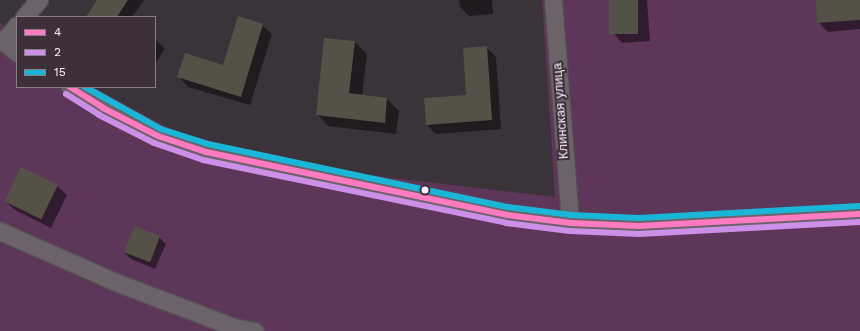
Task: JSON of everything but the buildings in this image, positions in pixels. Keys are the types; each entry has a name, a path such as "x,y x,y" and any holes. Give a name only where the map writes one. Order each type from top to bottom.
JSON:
{"street":[{"path":"25,16 39,0"},
{"name":"Клинская улица","path":"553,0 570,222"},
{"path":"16,26 1,41 16,52"},
{"path":"72,88 103,108 158,136 206,152 507,214 570,222 639,226 860,214"},
{"path":"0,231 118,283 234,327 255,331"}],"shaded area":[{"path":"542,0 860,0 860,331 0,331 0,23 16,38 16,88 95,88 178,133 326,170 555,197"}],"transit line":[{"name":"4","path":"72,88 103,108 158,136 206,152 507,215 570,223 639,226 860,214"},
{"name":"15","path":"87,88 161,129 208,144 508,207 571,215 639,218 860,206"},
{"name":"2","path":"66,94 99,115 154,143 203,160 506,223 570,231 639,234 860,222"}]}
